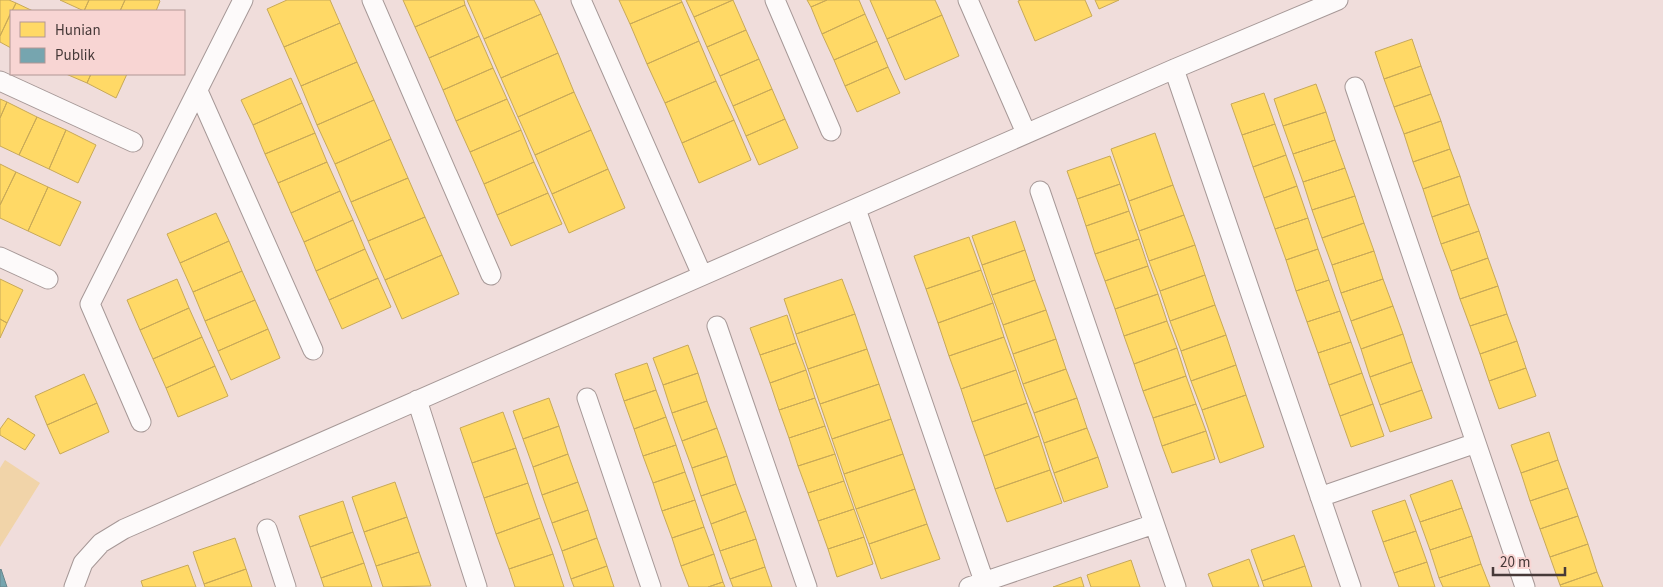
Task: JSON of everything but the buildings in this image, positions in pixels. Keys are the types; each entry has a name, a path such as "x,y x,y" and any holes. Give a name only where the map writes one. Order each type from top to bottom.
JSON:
{"street":[{"path":"140,422 90,304 243,0"},
{"path":"372,0 491,275"},
{"path":"580,0 702,275"},
{"path":"775,0 831,131"},
{"path":"968,0 1026,134"},
{"path":"74,587 83,563 101,543 124,528 1174,69 1338,0"},
{"path":"1174,69 1351,587"},
{"path":"0,81 133,142"},
{"path":"1355,87 1525,587"},
{"path":"198,91 313,350"},
{"path":"1040,191 1176,587"},
{"path":"856,208 979,585 1154,524"},
{"path":"0,257 48,279"},
{"path":"717,326 807,587"},
{"path":"587,398 651,587"},
{"path":"417,400 477,587"},
{"path":"1320,496 1476,443"},
{"path":"267,529 286,587"}],"shaded area":[{"path":"5,460 40,483 0,547 0,468"}]}
